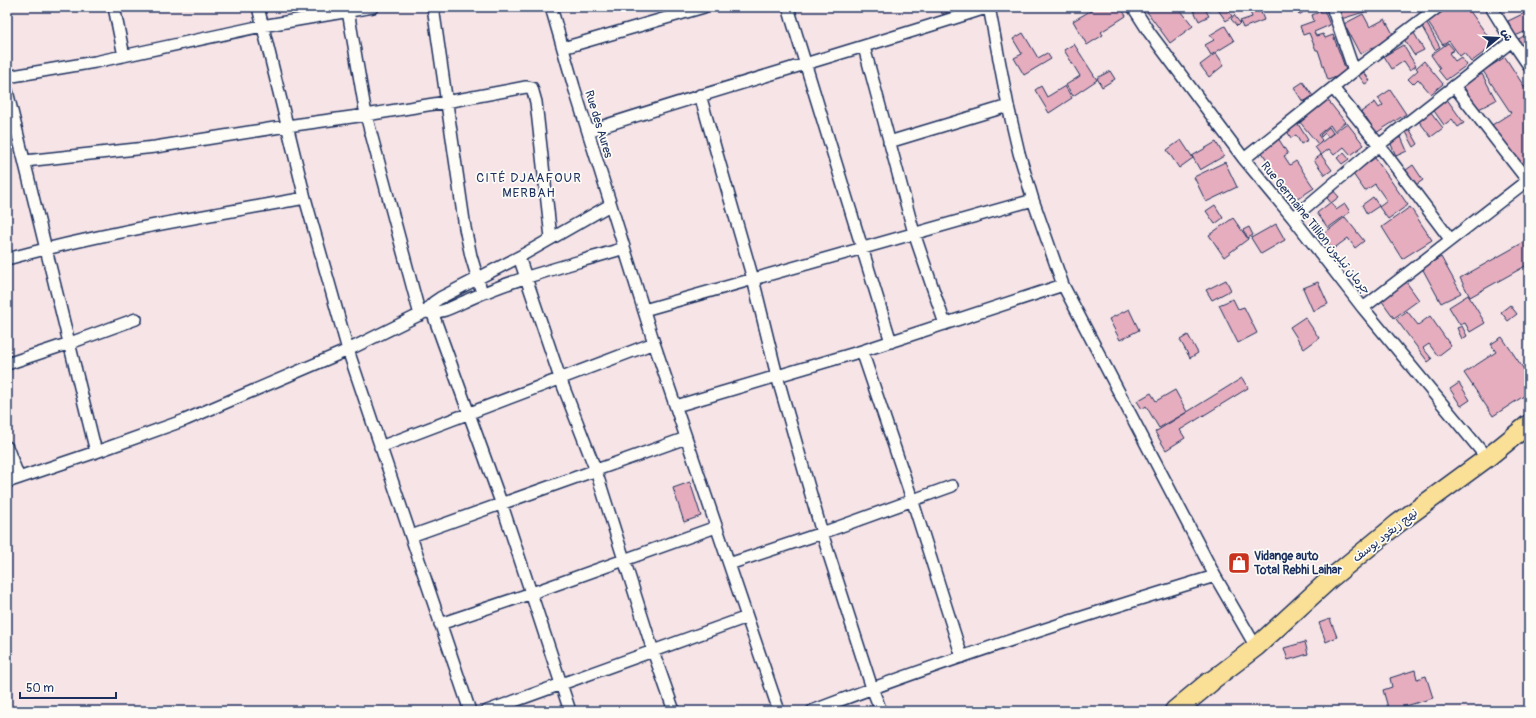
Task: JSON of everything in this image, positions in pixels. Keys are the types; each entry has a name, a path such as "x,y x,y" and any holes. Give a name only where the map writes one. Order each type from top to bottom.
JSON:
{"highway":[{"name":"نهج زيغود يوسف","path":"1175,711 1210,682"},
{"name":"نهج زيغود يوسف","path":"1194,711 1210,682"}],"main road":[{"name":"نهج زيغود يوسف","path":"1210,682 1256,647 1330,579 1397,524 1487,458 1529,424"}],"street":[{"path":"114,7 124,56"},
{"path":"258,7 305,198 348,350 470,711"},
{"path":"7,77 124,56 262,26 373,7"},
{"path":"433,7 465,228 471,256 482,293"},
{"name":"Rue des Aures","path":"551,7 610,205 654,343 779,711"},
{"path":"563,48 704,7"},
{"path":"788,7 891,342"},
{"path":"588,131 700,95 864,47 989,7 1008,106 1019,153 1033,200 1063,285 1215,576 1256,647"},
{"name":"Rue Germaine Tillion جرمان تيليون","path":"1133,7 1149,32 1244,159 1363,308 1487,458"},
{"path":"1332,7 1354,71"},
{"path":"1244,159 1354,71 1438,7"},
{"path":"1491,7 1529,66"},
{"path":"348,11 366,116 427,311 502,505 570,711"},
{"path":"1292,218 1379,144 1512,41"},
{"path":"864,47 914,233 945,324"},
{"path":"1363,308 1528,179 1454,86"},
{"path":"25,161 155,147 287,126 366,116 519,88 532,88 536,102 551,238"},
{"path":"1333,88 1379,144 1450,239"},
{"path":"7,91 96,452"},
{"path":"700,95 753,279 777,376 822,533 872,688 881,711"},
{"path":"889,142 1008,106"},
{"path":"7,259 45,248 305,198"},
{"path":"644,310 1033,200"},
{"path":"7,482 185,420 348,350 427,311 440,298 519,257 610,205"},
{"path":"427,311 446,309 482,293 624,248"},
{"path":"519,257 560,378 596,471 674,711"},
{"path":"676,406 891,342 1063,285"},
{"path":"7,364 136,319"},
{"path":"380,447 654,343"},
{"path":"862,351 912,499 962,657"},
{"path":"411,536 502,505 686,438"},
{"path":"7,447 19,478"},
{"path":"729,564 822,533 912,499 952,486"},
{"path":"440,624 532,593 716,527"},
{"path":"812,711 872,688 1079,617 1215,576"},
{"path":"488,711 747,617"}],"building":[{"path":"940,7 962,7 942,14"},
{"path":"1097,7 1121,7 1126,16 1101,32 1103,35 1087,45 1073,21"},
{"path":"1148,7 1178,7 1193,26 1170,43 1145,9"},
{"path":"1192,7 1212,8 1206,11 1209,16 1199,21"},
{"path":"1216,7 1226,7 1232,16 1226,21"},
{"path":"1235,7 1244,7 1245,8 1236,10"},
{"path":"1248,7 1259,7 1264,20 1243,28 1240,21 1252,17"},
{"path":"1265,7 1274,7 1267,11"},
{"path":"1294,7 1311,7 1299,15"},
{"path":"1337,7 1376,7 1377,8 1341,19"},
{"path":"1447,7 1467,7 1494,45 1471,62 1464,53 1460,56 1449,41 1443,45 1427,21"},
{"path":"1324,10 1330,25 1314,32 1316,36 1323,34 1325,38 1333,35 1347,73 1328,80 1318,50 1316,50 1309,33 1303,35 1300,26 1314,21 1312,15"},
{"path":"1529,11 1529,30 1515,36 1508,21"},
{"path":"1363,14 1370,27 1385,19 1394,36 1360,54 1344,24"},
{"path":"1234,15 1240,23 1237,26 1231,19"},
{"path":"1427,24 1440,47 1435,50 1422,27"},
{"path":"1225,26 1234,41 1211,55 1205,45 1214,40 1210,35"},
{"path":"1023,33 1038,58 1047,53 1051,59 1024,75 1014,58 1022,54 1013,39"},
{"path":"1414,33 1424,50 1414,55 1404,39"},
{"path":"1525,35 1529,41 1529,65 1514,42"},
{"path":"1448,43 1454,50 1449,53 1455,61 1461,57 1467,65 1446,80 1438,70 1440,68 1431,55"},
{"path":"1074,44 1097,80 1073,96 1066,85 1080,76 1064,50"},
{"path":"1403,45 1416,66 1410,70 1404,61 1392,69 1384,56"},
{"path":"1216,53 1224,65 1209,77 1200,65"},
{"path":"1505,57 1529,94 1529,168 1523,172 1492,125 1511,113 1483,71"},
{"path":"1424,61 1443,84 1431,94 1418,79 1413,84 1408,79 1418,70 1416,68"},
{"path":"1110,71 1115,79 1102,87 1097,78"},
{"path":"1364,72 1370,81 1365,84 1359,76"},
{"path":"1482,74 1496,100 1477,110 1463,85"},
{"path":"1303,82 1313,96 1303,102 1294,88"},
{"path":"1041,86 1047,97 1065,86 1072,98 1049,113 1035,90"},
{"path":"1390,90 1406,114 1376,133 1361,112 1375,102 1379,108 1383,105 1378,98"},
{"path":"1446,98 1464,123 1458,127 1452,119 1444,125 1432,108"},
{"path":"1327,99 1345,122 1334,131 1330,125 1318,135 1322,140 1318,144 1299,121"},
{"path":"1430,111 1443,128 1431,137 1418,120"},
{"path":"1347,123 1364,145 1351,155 1344,147 1334,155 1329,149 1321,155 1315,147"},
{"path":"1298,124 1308,140 1301,144 1296,135 1291,138 1287,131"},
{"path":"1329,127 1333,133 1328,137 1325,133 1321,137 1320,135"},
{"path":"1410,130 1418,144 1414,147 1406,132"},
{"path":"1401,137 1407,151 1396,156 1390,142"},
{"path":"1278,138 1288,154 1284,156 1290,165 1296,161 1314,188 1293,202 1260,149"},
{"path":"1181,140 1193,158 1179,168 1167,150"},
{"path":"1216,142 1224,156 1200,170 1192,156"},
{"path":"1344,153 1349,159 1342,164 1337,158"},
{"path":"1321,155 1332,170 1325,175 1314,160"},
{"path":"1375,158 1408,205 1388,219 1379,207 1387,201 1375,184 1365,191 1353,174"},
{"path":"1225,162 1237,187 1206,202 1194,177"},
{"path":"1413,165 1423,180 1416,185 1406,170"},
{"path":"1331,188 1339,197 1331,203 1324,194"},
{"path":"1373,197 1379,206 1367,214 1362,205"},
{"path":"1331,202 1336,210 1345,204 1350,212 1328,228 1317,213"},
{"path":"1215,205 1223,218 1215,224 1206,211"},
{"path":"1410,207 1432,240 1402,259 1382,227"},
{"path":"1345,217 1364,241 1355,248 1348,238 1333,249 1322,235"},
{"path":"1233,218 1248,239 1224,257 1209,235"},
{"path":"1276,224 1285,240 1261,254 1251,238"},
{"path":"1249,227 1253,235 1248,238 1243,230"},
{"path":"1526,241 1529,246 1529,264 1470,297 1460,278"},
{"path":"1441,257 1461,293 1441,303 1422,268"},
{"path":"1404,279 1419,300 1394,318 1379,297"},
{"path":"1226,280 1231,290 1212,300 1206,290"},
{"path":"1318,282 1328,304 1313,311 1303,288"},
{"path":"1468,295 1485,323 1470,332 1465,323 1460,325 1449,307"},
{"path":"1233,299 1238,309 1244,307 1257,333 1238,343 1219,305"},
{"path":"1510,305 1517,314 1508,321 1501,312"},
{"path":"1129,309 1139,330 1120,340 1109,319"},
{"path":"1407,311 1418,325 1430,316 1451,346 1438,356 1429,344 1423,348 1432,359 1428,362 1396,319"},
{"path":"1305,317 1319,338 1304,349 1290,327"},
{"path":"1462,326 1467,336 1462,339 1457,328"},
{"path":"1188,335 1198,353 1190,358 1180,340"},
{"path":"1502,337 1529,377 1529,390 1526,392 1527,394 1493,416 1464,373 1496,352 1491,344"},
{"path":"1242,378 1248,388 1180,430 1185,438 1166,450 1155,432"},
{"path":"1459,383 1470,400 1461,406 1450,389"},
{"path":"1175,390 1187,412 1159,428 1146,406 1142,409 1137,401 1151,393 1156,401"},
{"path":"690,482 701,516 684,522 673,488"},
{"path":"1330,619 1337,637 1326,642 1319,623"},
{"path":"1305,642 1308,654 1288,660 1284,648"},
{"path":"1415,670 1417,679 1426,676 1433,698 1389,711 1383,690 1392,687 1390,678"}],"place":[{"name":"Vidange auto Total Rebhi Laihar","path":"1239,563"}],"district":[{"name":"CITÉ DJAAFOUR MERBAH","path":"529,184"}]}
